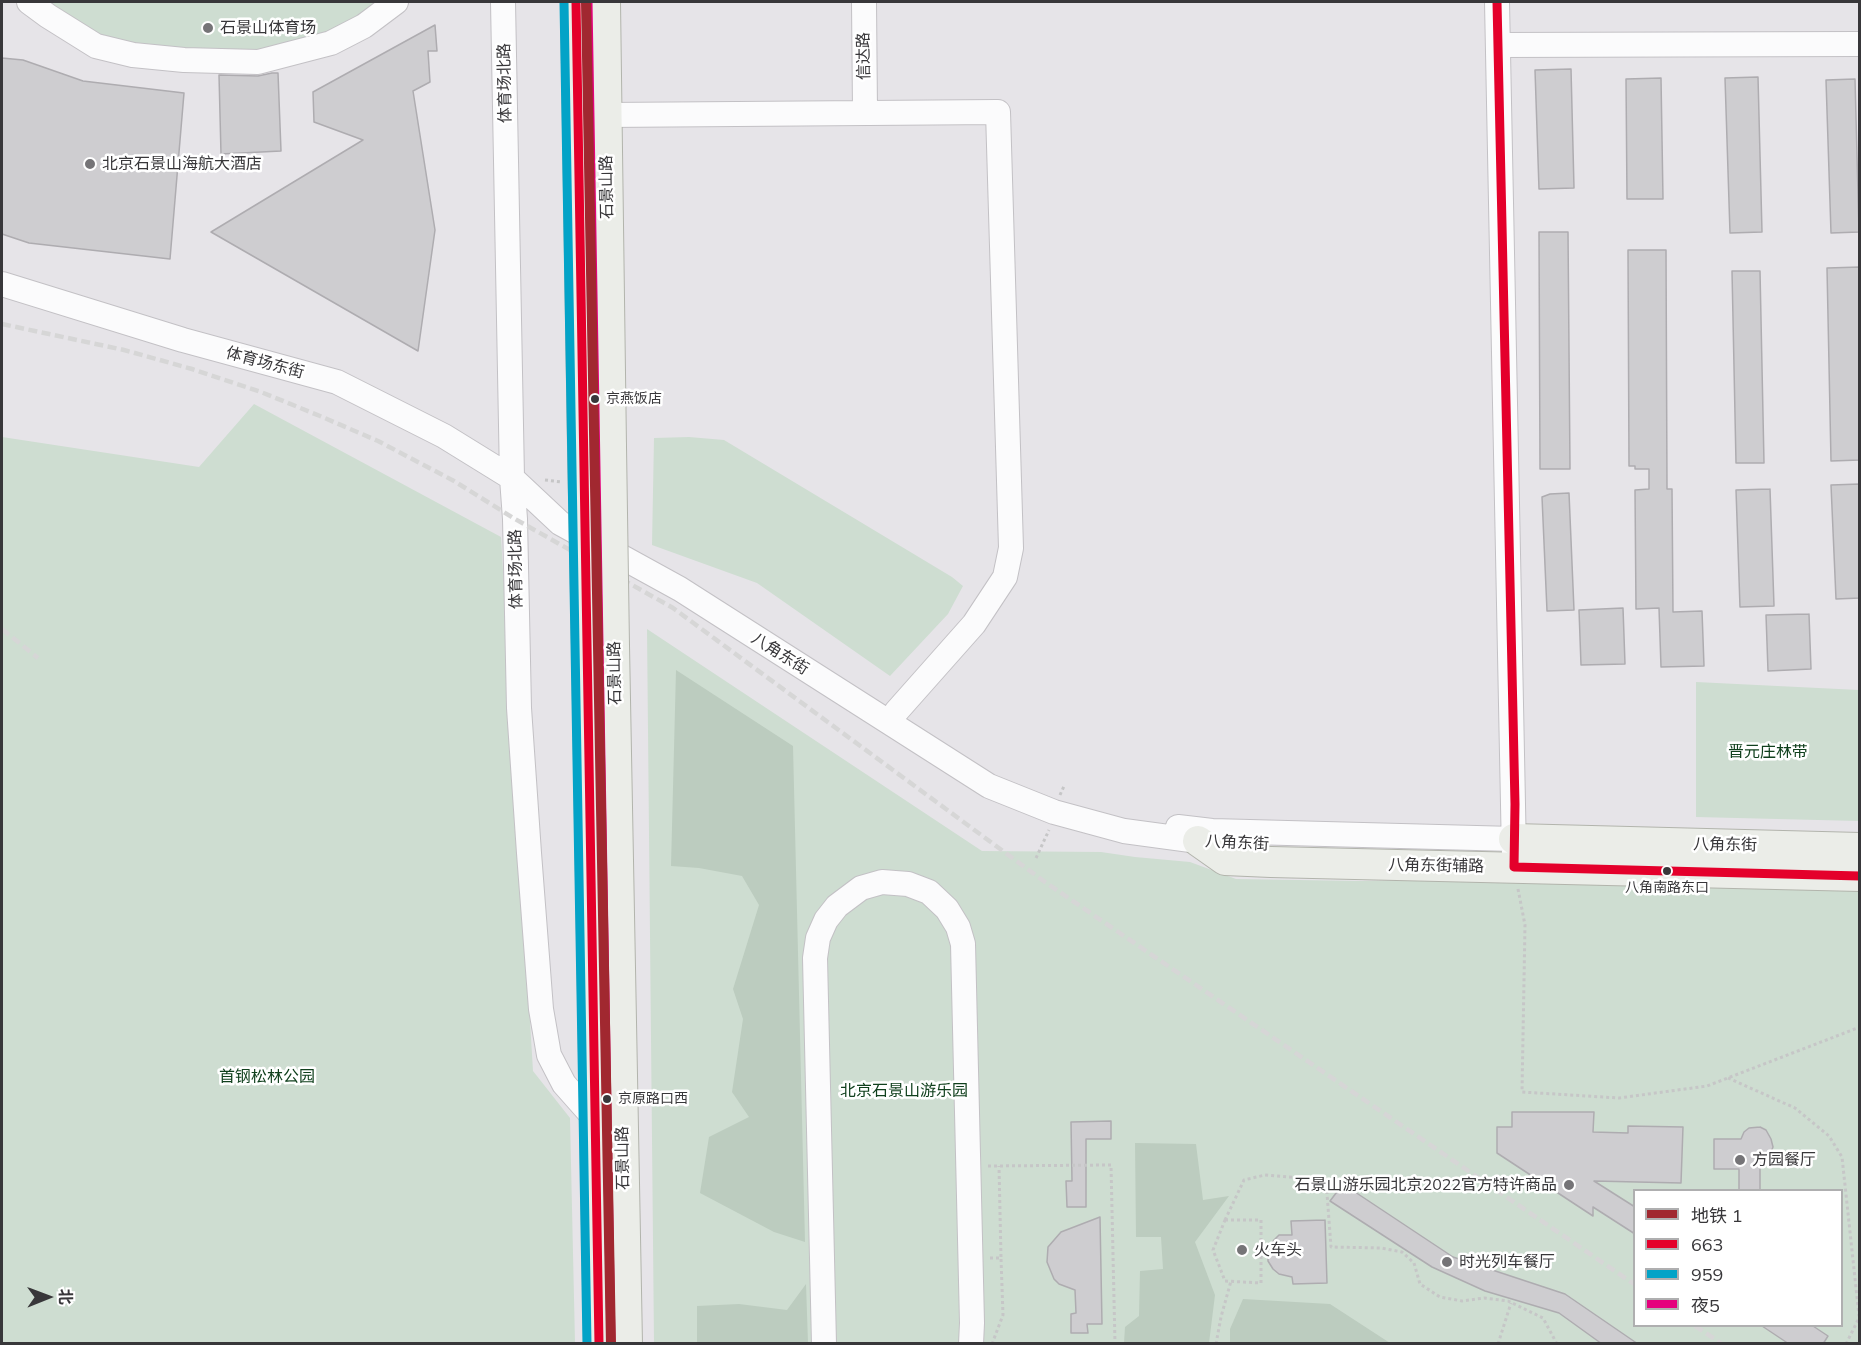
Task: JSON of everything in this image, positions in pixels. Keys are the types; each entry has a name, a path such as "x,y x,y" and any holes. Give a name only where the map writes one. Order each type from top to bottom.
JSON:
{"main road":[{"name":"石景山路","path":"576,2 597,447 600,646 627,1344"},
{"name":"石景山路","path":"597,447 606,115 605,2"},
{"name":"石景山路","path":"599,1344 595,1119 600,646"},
{"name":"八角东街","path":"1198,841 1248,845 1860,862"},
{"name":"八角东街","path":"1514,853 1860,848"},
{"path":"1514,853 1860,876"}],"street":[{"path":"29,2 96,46 133,56 258,62 331,43 364,26 396,2"},
{"name":"体育场北路","path":"503,2 519,708 542,1009 549,1055 564,1084 595,1119"},
{"name":"信达路","path":"864,2 865,111"},
{"path":"1497,2 1514,853"},
{"path":"1498,45 1860,44"},
{"path":"606,115 865,111 998,112 1011,548 1005,577 974,624 896,712"},
{"name":"体育场东街","path":"2,284 183,340 337,382 444,436 512,478"},
{"name":"八角东街","path":"512,478 560,523 680,589 989,786 1054,812 1124,831 1198,841"},
{"name":"八角东街","path":"680,589 735,606 989,770 1058,800 1150,823 1212,831 1514,853"},
{"path":"824,1344 815,958 818,938 826,920 837,906 861,888 882,882 908,884 929,892 947,909 958,927 963,944 971,1344"}],"path":[{"path":"544,480 567,483"},
{"path":"1036,858 1049,829"},
{"path":"1514,853 1525,925 1522,1092 1619,1098 1707,1086 1860,1027"},
{"path":"1728,1078 1795,1108 1830,1136 1842,1157 1858,1285 1859,1316 1846,1344"},
{"path":"969,1167 1111,1165 1115,1344"},
{"path":"992,1344 1003,1315 999,1166"},
{"path":"1225,1220 1261,1220 1261,1282 1224,1281 1213,1250 1225,1220 1244,1180 1265,1175 1326,1180 1332,1247 1381,1248 1402,1252 1414,1263 1420,1284 1440,1297 1462,1301 1484,1298 1511,1302 1543,1317 1557,1344"},
{"path":"971,1258 1001,1258"},
{"path":"1216,1344 1221,1317 1232,1281"},
{"path":"1498,1344 1511,1302"}],"green space":[{"name":"石景山体育场","path":"37,2 382,2 328,35 271,52 218,56 101,42"},
{"name":"首钢松林公园","path":"254,404 501,537 533,1071 570,1118 575,1343 2,1343 2,437 199,467"},
{"path":"689,437 724,440 952,577 963,586 948,614 890,676 757,583 652,545 654,438"},
{"name":"北京石景山游乐园","path":"647,629 982,851 1101,852 1190,862 1236,879 1360,881 1470,879 1859,884 1859,1343 654,1343"},
{"path":"676,670 793,746 805,1242 774,1232 700,1193 709,1137 749,1117 732,1092 743,1019 733,989 759,905 742,876 699,868 671,866"},
{"name":"晋元庄林带","path":"1696,682 1859,690 1859,821 1696,817"},
{"path":"1135,1143 1196,1144 1203,1200 1229,1196 1195,1242 1215,1295 1209,1343 1124,1343 1125,1327 1139,1316 1140,1271 1163,1269 1161,1237 1136,1237"},
{"path":"806,1284 808,1343 697,1343 697,1306 739,1304 787,1310"},
{"path":"1243,1299 1330,1304 1390,1343 1230,1343 1230,1329"}],"building":[{"path":"435,25 437,51 428,51 430,82 413,91 435,230 418,351 211,232 363,140 314,122 313,92"},
{"name":"北京石景山海航大酒店","path":"2,58 23,60 83,81 184,93 170,259 29,243 2,234"},
{"path":"1571,69 1574,188 1539,189 1535,70"},
{"path":"278,73 281,151 221,154 219,75 258,76"},
{"path":"1758,77 1762,232 1730,233 1725,78"},
{"path":"1661,78 1663,199 1627,199 1626,79"},
{"path":"1855,79 1859,232 1831,233 1826,80"},
{"path":"1539,232 1568,232 1570,469 1540,469"},
{"path":"1628,250 1666,250 1667,489 1672,489 1673,612 1702,611 1704,666 1661,667 1659,608 1636,609 1635,490 1649,489 1649,469 1635,469 1635,466 1629,466"},
{"path":"1860,267 1860,460 1831,461 1827,268"},
{"path":"1732,271 1760,271 1764,463 1736,463"},
{"path":"1860,484 1860,598 1836,599 1831,485"},
{"path":"1770,489 1774,606 1740,607 1736,490"},
{"path":"1569,493 1574,610 1547,611 1542,497"},
{"path":"1623,608 1625,664 1581,665 1579,610"},
{"path":"1809,614 1811,669 1768,671 1766,615"},
{"path":"1512,1112 1594,1112 1593,1132 1628,1133 1628,1126 1683,1127 1681,1183 1594,1181 1633,1206 1633,1233 1593,1207 1593,1216 1497,1153 1497,1127 1512,1127"},
{"path":"1111,1121 1111,1139 1086,1139 1086,1207 1067,1207 1066,1181 1072,1181 1071,1122"},
{"name":"方园餐厅","path":"1760,1127 1766,1130 1773,1147 1760,1168 1760,1189 1739,1189 1739,1169 1714,1169 1714,1139 1741,1139 1749,1128"},
{"name":"时光列车餐厅","path":"1343,1184 1453,1257 1565,1294 1638,1344 1602,1344 1559,1313 1485,1291 1432,1267 1330,1201"},
{"path":"1100,1217 1102,1324 1087,1324 1088,1333 1071,1333 1071,1314 1076,1313 1075,1290 1059,1284 1054,1279 1047,1262 1048,1247 1061,1232"},
{"path":"1325,1220 1327,1283 1293,1284 1292,1277 1279,1274 1273,1269 1268,1261 1268,1249 1279,1235 1292,1235 1291,1221"},
{"path":"1764,1327 1814,1327 1828,1336 1823,1344 1789,1344"}],"railway":[{"path":"2,324 124,350 192,369 261,392 320,416 378,441 454,481 515,519 673,608 1045,882 1633,1283"},
{"path":"2,629 38,658"},
{"path":"1696,1327 1722,1344"}],"metro line":[{"name":"1","path":"586,2 611,1344"}],"transit line":[{"name":"959","path":"564,2 587,1344"},
{"name":"663","path":"576,2 599,1344"},
{"name":"夜5","path":"588,2 611,1344"},
{"name":"663","path":"1497,2 1515,804 1514,867 1860,876"}],"place":[{"name":"石景山体育场","path":"208,28"},
{"name":"北京石景山海航大酒店","path":"90,164"},
{"name":"京燕饭店","path":"595,399"},
{"name":"八角南路东口","path":"1667,871"},
{"name":"京原路口西","path":"607,1099"},
{"name":"方园餐厅","path":"1740,1160"},
{"name":"石景山游乐园北京2022官方特许商品","path":"1569,1185"},
{"name":"火车头","path":"1242,1250"},
{"name":"时光列车餐厅","path":"1447,1262"}]}
